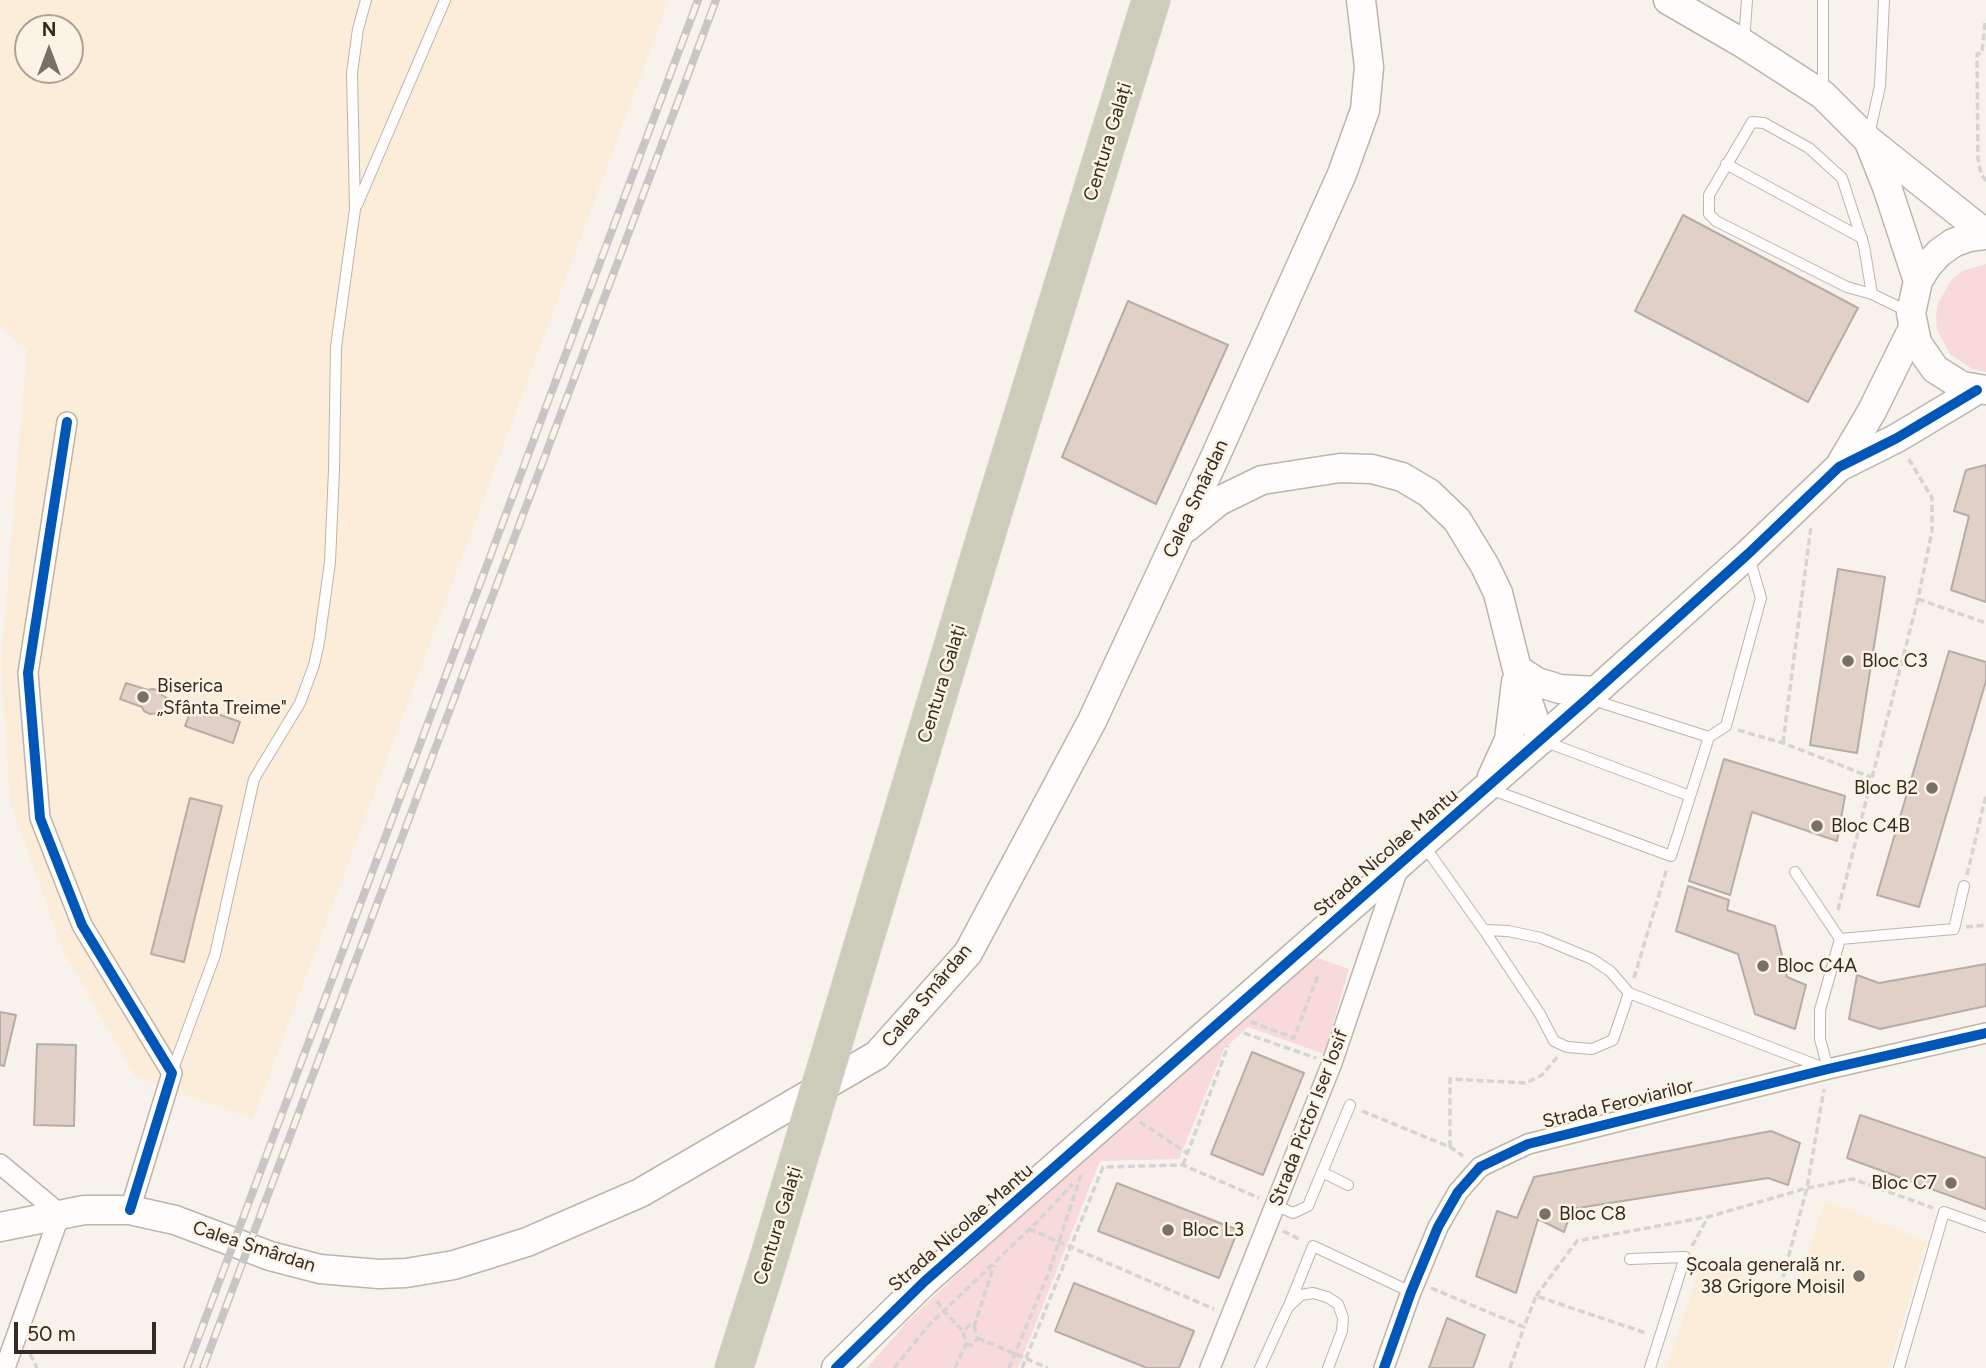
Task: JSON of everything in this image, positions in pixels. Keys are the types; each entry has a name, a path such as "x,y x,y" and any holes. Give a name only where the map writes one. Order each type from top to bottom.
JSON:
{"highway":[{"name":"Centura Galați","path":"734,1368 1152,0"}],"main road":[{"name":"Calea Smârdan","path":"0,1227 84,1210 130,1210 175,1220 270,1256 320,1269 379,1274 406,1273 454,1265 527,1242 640,1193 877,1055 968,953 1092,722 1180,534 1342,174 1365,110 1368,67 1361,0"},
{"path":"1668,0 1744,44 1823,95 1868,140 1986,234"},
{"path":"1868,140 1887,187 1918,281"},
{"path":"1918,281 1927,266 1953,243 1986,234"},
{"name":"Strada Nicolae Mantu","path":"1839,467 1872,411 1912,321 1913,296 1918,281"},
{"path":"1912,321 1921,350 1935,369 1955,383 1981,390"},
{"name":"Strada Nicolae Mantu","path":"836,1368 925,1282 1592,695 1748,554 1839,467 1897,438 1981,390"},
{"path":"1215,457 1262,480"},
{"path":"1180,534 1219,501 1262,480 1340,468 1372,469 1402,477 1429,493 1457,520 1485,566 1498,593 1517,669 1541,740"},
{"path":"1517,669 1537,682 1592,695"},
{"path":"1486,787 1509,740 1514,716 1517,669"}],"street":[{"path":"67,422 28,673 40,818 82,925 172,1073 130,1210"},
{"name":"Strada Pictor Iser Iosif","path":"1210,1368 1332,1063 1399,864"},
{"name":"Strada Feroviarilor","path":"1384,1368 1438,1227 1458,1192 1480,1167 1528,1144 1828,1069 1986,1033"},
{"path":"0,1164 60,1214 5,1368"}],"lane":[{"path":"172,1073 215,955 254,779 300,703 319,642 330,562 336,347 355,208 352,73 358,29 366,0"},
{"path":"355,208 445,0"},
{"path":"1744,44 1747,0"},
{"path":"1823,0 1823,95"},
{"path":"1868,140 1880,86 1884,0"},
{"path":"1872,294 1862,238 1842,178 1810,148 1764,123 1752,122 1709,195 1709,214 1716,221 1847,287 1872,294 1912,321"},
{"path":"1727,164 1862,238"},
{"path":"1486,787 1671,856 1709,737 1726,726 1761,598 1748,554"},
{"path":"1592,695 1709,737"},
{"path":"1541,740 1690,796"},
{"path":"1422,844 1484,930 1540,1014 1554,1041 1567,1047 1592,1049 1613,1040 1629,993"},
{"path":"1795,872 1840,939 1820,1010 1820,1039 1828,1069"},
{"path":"1840,939 1954,929 1964,886"},
{"path":"1484,930 1508,931 1541,938 1592,959 1611,972 1629,993 1828,1069"},
{"path":"1277,1206 1293,1213 1308,1206 1350,1105"},
{"path":"1322,1172 1348,1185"},
{"path":"1899,1368 1944,1212 1986,1227"},
{"path":"1260,1368 1313,1246 1413,1287"},
{"path":"1630,1259 1685,1257 1650,1368"},
{"path":"1288,1307 1301,1295 1313,1293 1338,1304 1343,1318 1342,1331 1328,1368"}],"path":[{"path":"1986,23 1982,53 1977,54 1978,158 1981,174 1986,181"},
{"path":"1833,928 1918,599 1932,531 1932,498 1897,438"},
{"path":"1783,743 1816,488"},
{"path":"1918,599 1986,623"},
{"path":"1726,726 1783,743 1871,777"},
{"path":"1964,886 1986,795"},
{"path":"1629,993 1671,856"},
{"path":"1291,1049 1319,973"},
{"path":"1248,1021 1294,1038"},
{"path":"1238,1031 1332,1063"},
{"path":"1183,1165 1231,1038 1223,1045"},
{"path":"1450,1147 1450,1079 1525,1083 1542,1075 1567,1047"},
{"path":"1783,1277 1807,1188 1828,1069"},
{"path":"1350,1105 1450,1147 1480,1167"},
{"path":"1131,1130 1150,1113"},
{"path":"1140,1122 1187,1153"},
{"path":"1023,1368 1103,1167 1183,1165 1277,1206"},
{"path":"894,1368 930,1324 1087,1169"},
{"path":"1009,1368 1060,1243 1081,1175"},
{"path":"1510,1368 1536,1296 1577,1241 1708,1217 1807,1188 1853,1179 1944,1212"},
{"path":"1685,1257 1708,1217"},
{"path":"1269,1224 1313,1246"},
{"path":"1029,1229 1232,1317"},
{"path":"995,1262 974,1327 978,1338 1048,1368"},
{"path":"925,1282 944,1311 963,1331 965,1344 955,1368"},
{"path":"1413,1287 1524,1327"},
{"path":"1536,1296 1660,1337"},
{"path":"963,1331 970,1325 974,1327"},
{"path":"965,1344 972,1345 978,1338"}],"shaded area":[{"path":"0,0 669,0 253,1119 135,1076 63,950 10,801 1,664 27,350 0,327"},
{"path":"1986,264 1986,372 1972,369 1950,354 1937,330 1936,316 1938,303 1951,280 1962,271"},
{"path":"1315,957 1349,969 1324,1054 1248,1027 1224,1049 1179,1159 1100,1161 1018,1368 867,1368 906,1323 1092,1147"},
{"name":"Școala generală nr. 38 Grigore Moisil","path":"1825,1201 1927,1241 1888,1368 1666,1368 1703,1259 1796,1293"}],"building":[{"path":"1683,215 1858,308 1808,402 1635,311"},
{"path":"1128,301 1228,345 1156,504 1062,457"},
{"path":"1986,465 1986,602 1951,590 1969,516 1954,511 1966,470"},
{"name":"Bloc C3","path":"1838,569 1885,577 1857,753 1810,745"},
{"name":"Bloc B2","path":"1949,651 1986,662 1986,681 1919,907 1877,895"},
{"name":"Biserica „Sfânta Treime\"","path":"126,683 148,690 158,690 169,699 172,709 169,712 150,714 142,707 120,699"},
{"path":"193,705 240,722 233,743 185,726"},
{"name":"Bloc C4B","path":"1724,759 1845,796 1837,841 1752,812 1730,895 1689,881"},
{"path":"190,798 222,806 184,962 151,954"},
{"name":"Bloc C4A","path":"1688,886 1729,900 1727,910 1775,926 1787,977 1806,985 1795,1029 1755,1014 1738,954 1676,931"},
{"path":"1986,964 1986,1006 1880,1029 1849,1019 1857,975 1879,983"},
{"path":"0,1012 16,1015 4,1066 0,1065"},
{"path":"37,1044 76,1045 74,1126 34,1125"},
{"path":"1252,1052 1304,1073 1263,1175 1211,1154"},
{"name":"Bloc C7","path":"1860,1115 1986,1158 1986,1209 1847,1158"},
{"name":"Bloc C8","path":"1771,1131 1800,1143 1788,1185 1768,1178 1572,1209 1564,1232 1538,1219 1516,1293 1476,1276 1497,1211 1517,1218 1534,1177"},
{"name":"Bloc L3","path":"1117,1183 1238,1230 1219,1278 1098,1231"},
{"path":"1074,1283 1194,1331 1179,1368 1147,1368 1055,1331"},
{"path":"1447,1318 1485,1335 1473,1368 1429,1368"}],"railway":[{"path":"187,1368 698,0"},
{"path":"203,1368 716,0"}],"cycle path":[{"path":"836,1368 925,1281 1587,699 1748,554 1839,467 1897,438 1977,390"},
{"path":"67,422 28,673 40,818 82,925 172,1073 130,1210"},
{"path":"1384,1368 1438,1227 1458,1192 1480,1167 1528,1144 1828,1069 1986,1033"}],"place":[{"name":"Bloc C3","path":"1848,661"},
{"name":"Biserica „Sfânta Treime\"","path":"143,697"},
{"name":"Bloc B2","path":"1932,788"},
{"name":"Bloc C4B","path":"1817,826"},
{"name":"Bloc C4A","path":"1763,966"},
{"name":"Bloc C7","path":"1951,1183"},
{"name":"Bloc C8","path":"1545,1214"},
{"name":"Bloc L3","path":"1168,1230"},
{"name":"Școala generală nr. 38 Grigore Moisil","path":"1859,1276"}]}
